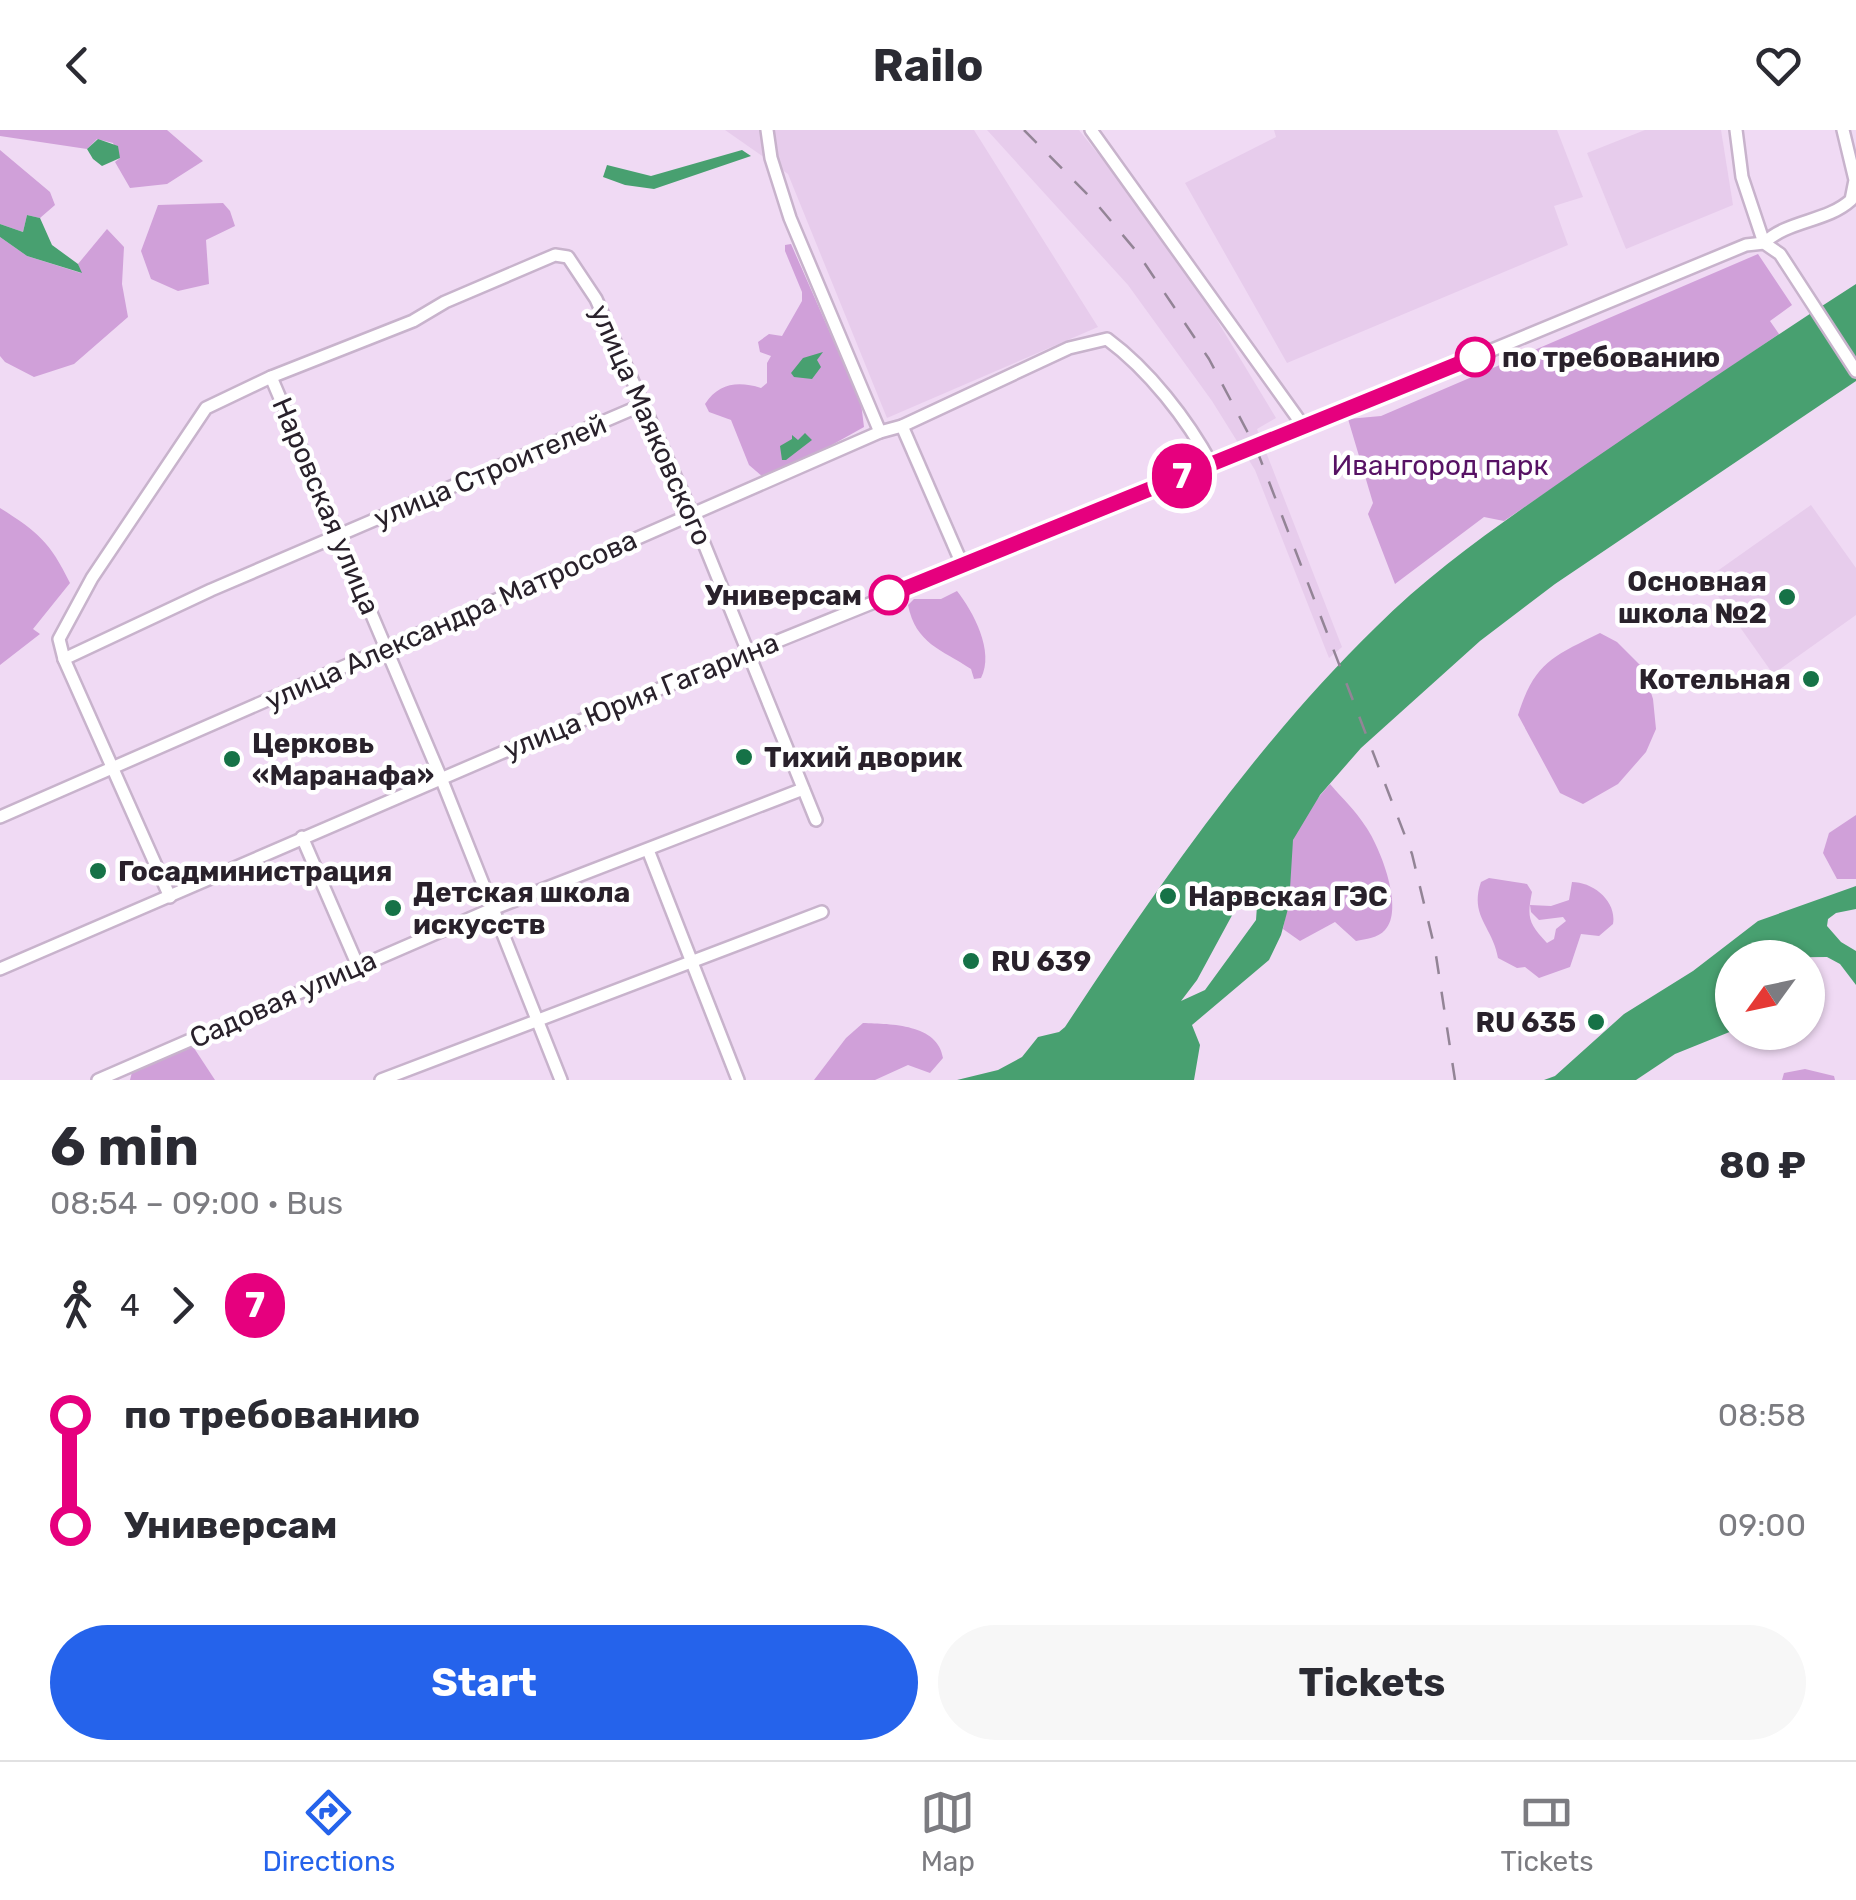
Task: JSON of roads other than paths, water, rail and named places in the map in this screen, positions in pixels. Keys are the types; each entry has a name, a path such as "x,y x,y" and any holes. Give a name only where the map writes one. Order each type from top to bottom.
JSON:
{"street":[{"path":"767,130 771,158 790,218 880,432"},
{"path":"1091,130 1304,427"},
{"path":"1736,130 1742,177 1764,242 1780,254 1856,371"},
{"name":"улица Юрия Гагарина","path":"0,969 442,778 1836,210 1851,200 1854,180 1843,130"},
{"name":"улица Маяковского","path":"271,377 413,320 554,255 568,257 596,300 692,514 816,820"},
{"name":"улица Александра Матросова","path":"0,817 880,432 902,426 1068,348 1106,339 1123,351 1168,402 1212,465"},
{"path":"170,897 64,659 59,639 92,578 206,408 271,377"},
{"name":"Наровская улица","path":"271,377 442,778 560,1080"},
{"name":"улица Строителей","path":"64,659 211,590 642,406"},
{"path":"902,426 962,564"},
{"name":"Садовая улица","path":"98,1080 492,910 803,789"},
{"path":"302,838 358,966"},
{"path":"648,850 738,1080"},
{"path":"381,1080 822,912"}],"railway":[{"path":"1024,130 1095,202 1137,252 1209,359 1256,448 1412,854 1435,949 1455,1080"}],"place":[{"name":"по требованию","path":"1475,357"},
{"name":"Универсам","path":"889,595"},
{"name":"Основная школа №2","path":"1787,597"},
{"name":"Котельная","path":"1811,679"},
{"name":"Тихий дворик","path":"744,757"},
{"name":"Церковь «Маранафа»","path":"232,759"},
{"name":"Госадминистрация","path":"98,871"},
{"name":"Нарвская ГЭС","path":"1168,896"},
{"name":"Детская школа искусств","path":"393,908"},
{"name":"RU 639","path":"971,961"},
{"name":"RU 635","path":"1596,1022"}],"park label":[{"name":"Ивангород парк","path":"1440,465"}]}
